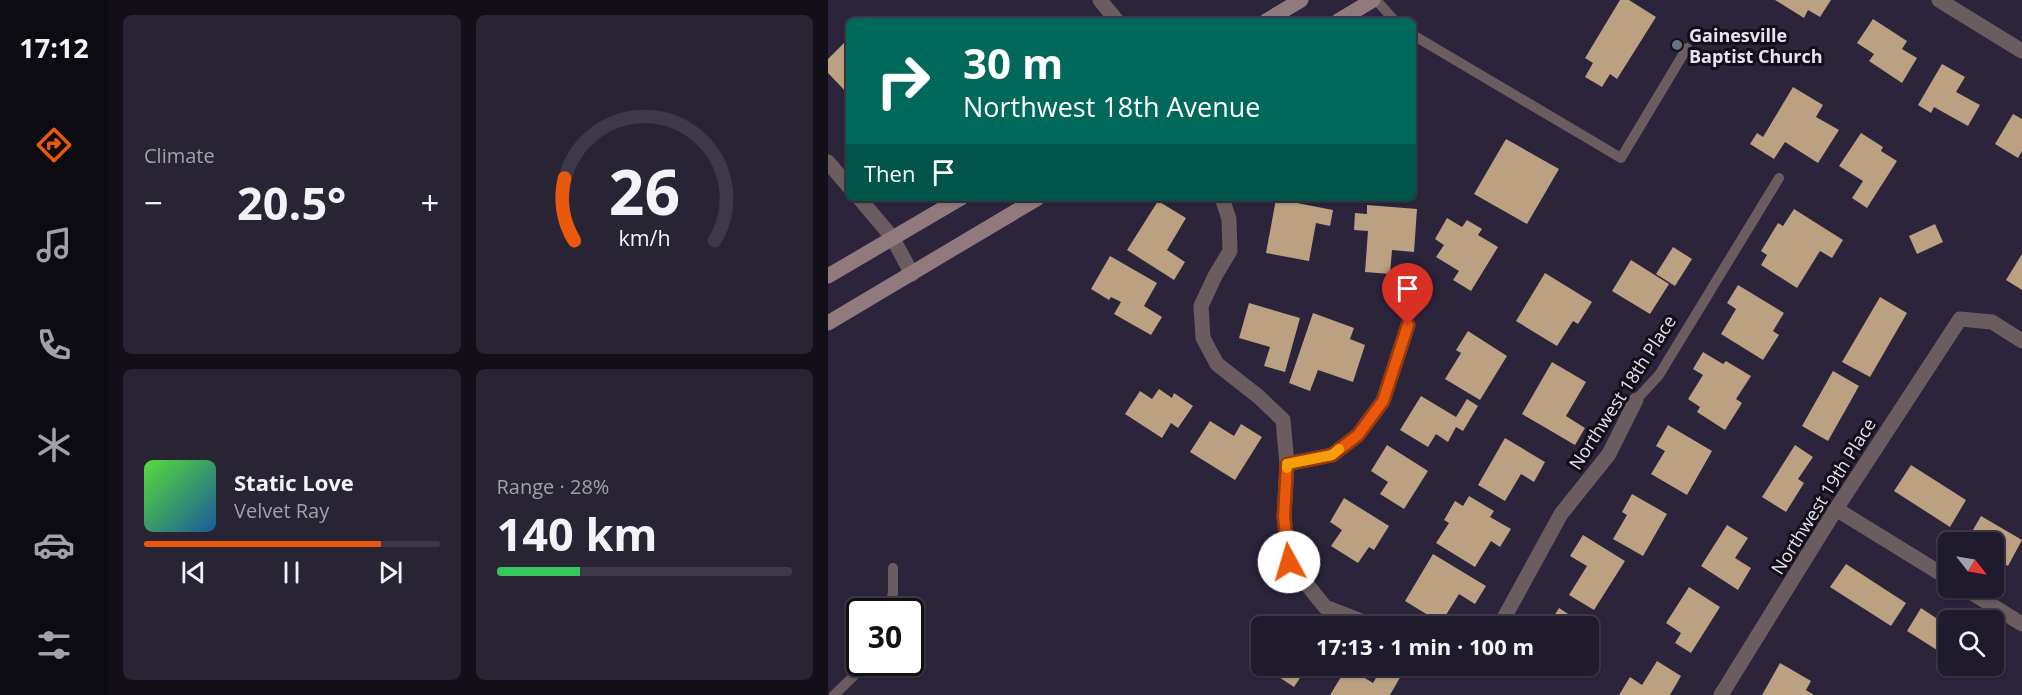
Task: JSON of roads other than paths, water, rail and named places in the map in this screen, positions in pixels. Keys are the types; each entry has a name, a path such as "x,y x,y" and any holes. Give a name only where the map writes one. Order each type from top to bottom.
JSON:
{"main road":[{"path":"1271,18 1301,0"},
{"path":"1343,18 1374,0"},
{"path":"828,276 956,201"},
{"path":"828,323 1033,201"}],"street":[{"path":"1100,0 1115,18"},
{"path":"1939,0 2022,51"},
{"path":"828,162 846,183"},
{"path":"862,201 892,237 912,274"},
{"path":"1223,201 1229,219 1230,251 1201,306 1203,338 1217,364 1259,397 1283,420 1287,464 1284,517 1289,562 1325,607 1348,616"},
{"name":"Northwest 19th Place","path":"1721,695 1836,509 1960,319 1992,322 2022,341"},
{"path":"1287,464 1332,455 1358,435 1383,401 1408,325"},
{"name":"Northwest 18th Place","path":"1505,616 1561,514 1609,454 1636,400"},
{"path":"1836,509 1938,572"},
{"path":"1980,598 2022,624"}],"lane":[{"path":"1374,0 1392,18"},
{"path":"1416,37 1621,158 1687,48"},
{"name":"Northwest 18th Place","path":"1636,400 1659,375 1779,178"},
{"path":"892,598 893,568"},
{"path":"834,695 854,676"}],"place":[{"name":"Gainesville Baptist Church","path":"1677,45"}]}
